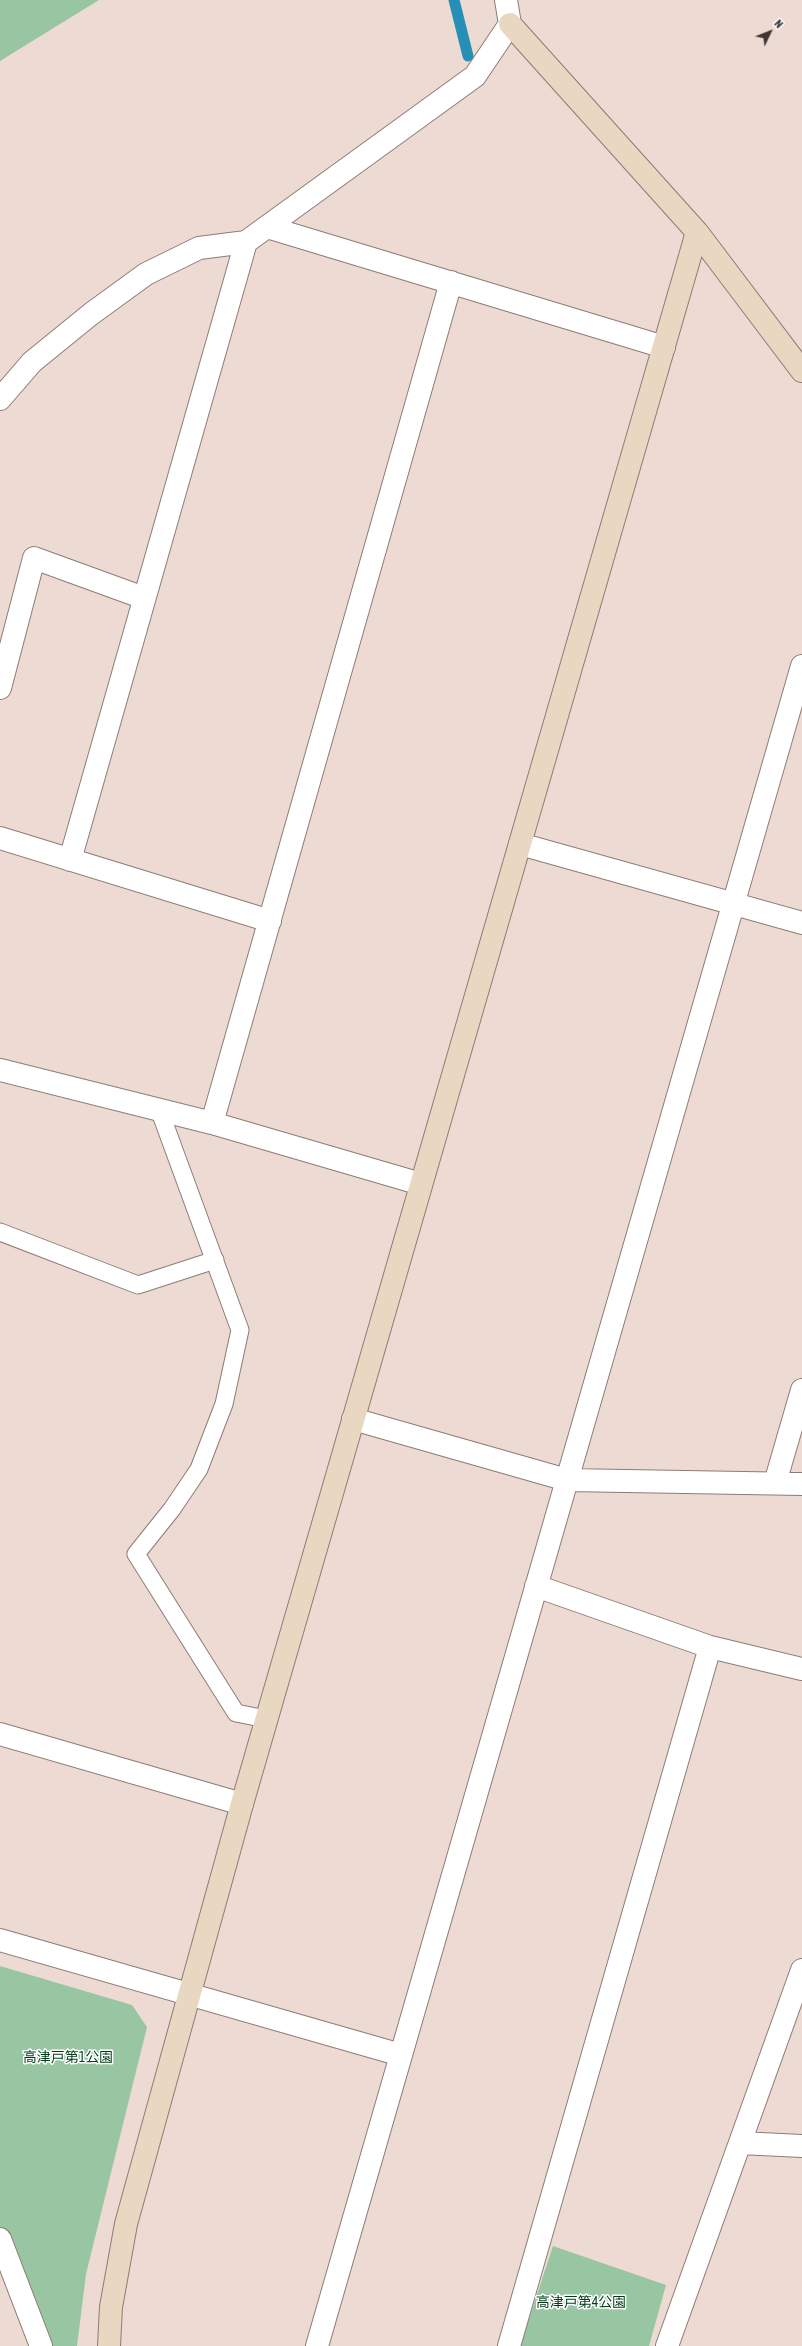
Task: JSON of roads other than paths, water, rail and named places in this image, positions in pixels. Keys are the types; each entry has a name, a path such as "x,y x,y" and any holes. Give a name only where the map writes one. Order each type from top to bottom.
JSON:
{"street":[{"path":"506,0 510,24 697,232 802,371"},
{"path":"0,399 32,362 90,314 146,274 199,248 246,242 474,76 510,24"},
{"path":"267,227 664,347"},
{"path":"109,2346 111,2307 126,2224 242,1804 697,232"},
{"path":"70,860 246,242"},
{"path":"212,1124 451,282"},
{"path":"0,688 34,558 144,598"},
{"path":"317,2346 802,666"},
{"path":"0,838 270,921"},
{"path":"520,844 802,923"},
{"path":"0,1070 212,1124 421,1184"},
{"path":"775,1483 802,1390"},
{"path":"353,1419 567,1480 802,1484"},
{"path":"536,1586 710,1647 802,1668"},
{"path":"509,2346 710,1647"},
{"path":"0,1734 242,1804"},
{"path":"0,1940 190,1993 401,2055"},
{"path":"667,2346 802,1970"},
{"path":"740,2143 802,2146"},
{"path":"0,2239 41,2346"}],"lane":[{"path":"159,1110 240,1330 224,1404 199,1469 172,1509 136,1554 236,1713 266,1719"},
{"path":"0,1232 138,1285 215,1260"}],"waterway":[{"path":"454,0 468,56"}],"park label":[{"name":"高津戸第1公園","path":"68,2058"},
{"name":"高津戸第4公園","path":"581,2303"}]}
